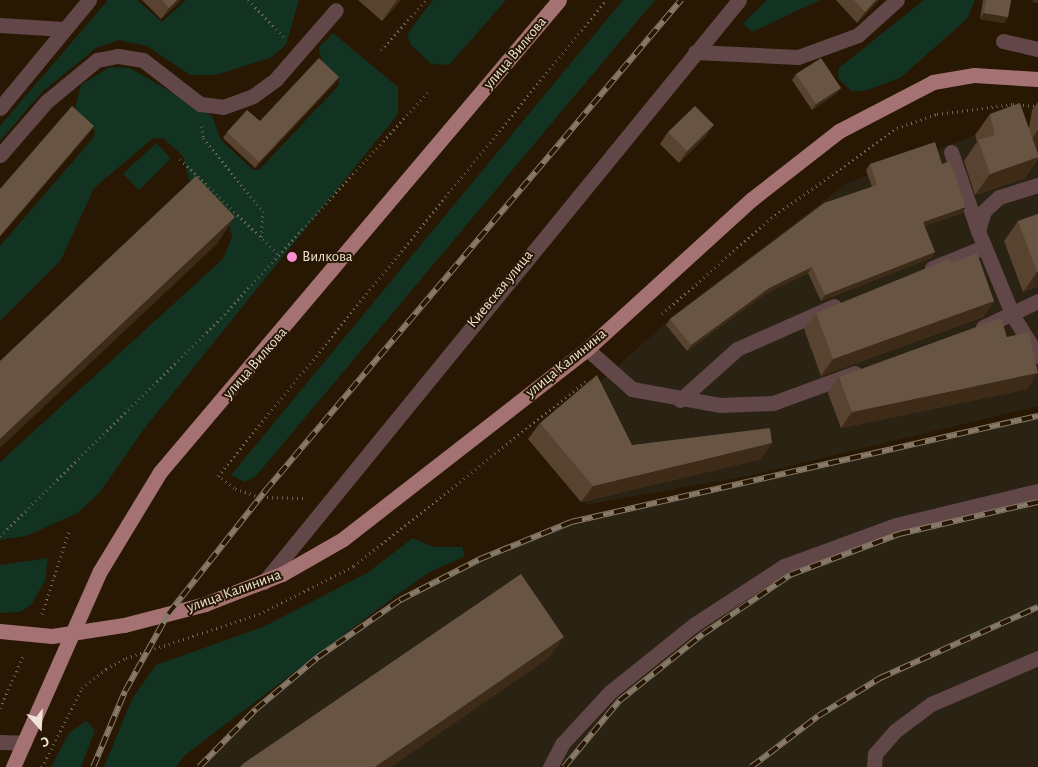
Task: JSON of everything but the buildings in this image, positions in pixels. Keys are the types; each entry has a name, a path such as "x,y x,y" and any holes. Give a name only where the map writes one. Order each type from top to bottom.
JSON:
{"main road":[{"name":"улица Вилкова","path":"13,767 75,634 100,572 160,472 559,0"},
{"name":"улица Калинина","path":"0,631 31,635 75,634 177,612 264,582 342,540 587,349 752,199 839,132 933,82 974,75 1038,79"}],"street":[{"path":"0,108 89,0"},
{"name":"Киевская улица","path":"264,582 328,499 739,0"},
{"path":"695,52 798,57 858,34 897,0"},
{"path":"0,155 47,101 97,60 118,56 143,60 200,104 223,107 253,96 300,53 336,10"},
{"path":"0,25 64,29"},
{"path":"1003,41 1038,49"},
{"path":"951,152 984,247 1013,316 1038,356"},
{"path":"978,231 984,211 999,197 1038,185"},
{"path":"920,272 984,247"},
{"path":"680,400 737,349 847,301"},
{"path":"967,332 1013,316 1038,301"},
{"path":"587,349 632,389 680,400 720,405 773,403 875,366"},
{"path":"550,767 562,744 610,692 695,624 784,566 896,525 1038,491"},
{"path":"874,767 875,754 895,731 932,704 1038,658"},
{"path":"0,742 24,743"}],"path":[{"path":"248,0 300,53"},
{"path":"381,50 426,0"},
{"path":"328,499 260,497 234,488 218,476 606,0"},
{"path":"0,536 280,256 428,92"},
{"path":"200,104 203,138 263,211 261,238"},
{"path":"654,321 771,218 897,128 937,114 1014,104 1038,106"},
{"path":"180,159 280,256"},
{"path":"0,708 31,635 69,531"},
{"path":"42,767 82,688 126,658"}],"shaded area":[{"path":"1000,126 1038,130 1038,406 748,476 585,505 547,429 679,311 847,183"},
{"path":"1038,416 1038,767 199,767 256,709 318,657 400,600 480,559 571,522"}],"green space":[{"path":"108,0 137,0 162,22 186,0 299,0 286,45 272,57 216,75 190,75 147,46 119,40 96,48 42,92 0,141 0,126"},
{"path":"433,0 506,0 450,64 441,65 430,63 411,45 407,34"},
{"path":"623,0 655,0 256,476 245,482 231,475"},
{"path":"767,0 820,0 752,32 743,23"},
{"path":"924,0 975,0 967,19 900,78 864,91 851,91 838,78 839,68"},
{"path":"333,33 398,87 398,114 144,429 100,492 78,513 26,536 0,540 0,462 223,259 232,237 229,224 190,183 183,156 163,138 152,139 94,188 61,260 0,321 0,246 94,137 95,131 75,109 81,85 110,67 130,68 212,116 221,140 253,170 259,170 338,86 339,79 323,64 319,47"},
{"path":"156,143 171,159 139,190 123,174"},
{"path":"413,538 433,547 462,547 465,556 428,573 394,597 185,755 176,767 104,767 132,699 156,665 265,626 367,573"},
{"path":"48,558 45,581 31,605 20,612 0,613 0,565"},
{"path":"86,721 95,730 81,767 51,767 69,733"}],"railway":[{"path":"93,767 125,691 168,614 265,491 681,0"},
{"path":"199,767 256,709 318,657 400,600 480,559 571,522 1038,416"},
{"path":"564,767 619,701 703,634 790,575 899,534 1038,502"},
{"path":"751,767 818,716 880,678 1038,607"}],"place":[{"name":"Вилкова","path":"292,257"}]}
